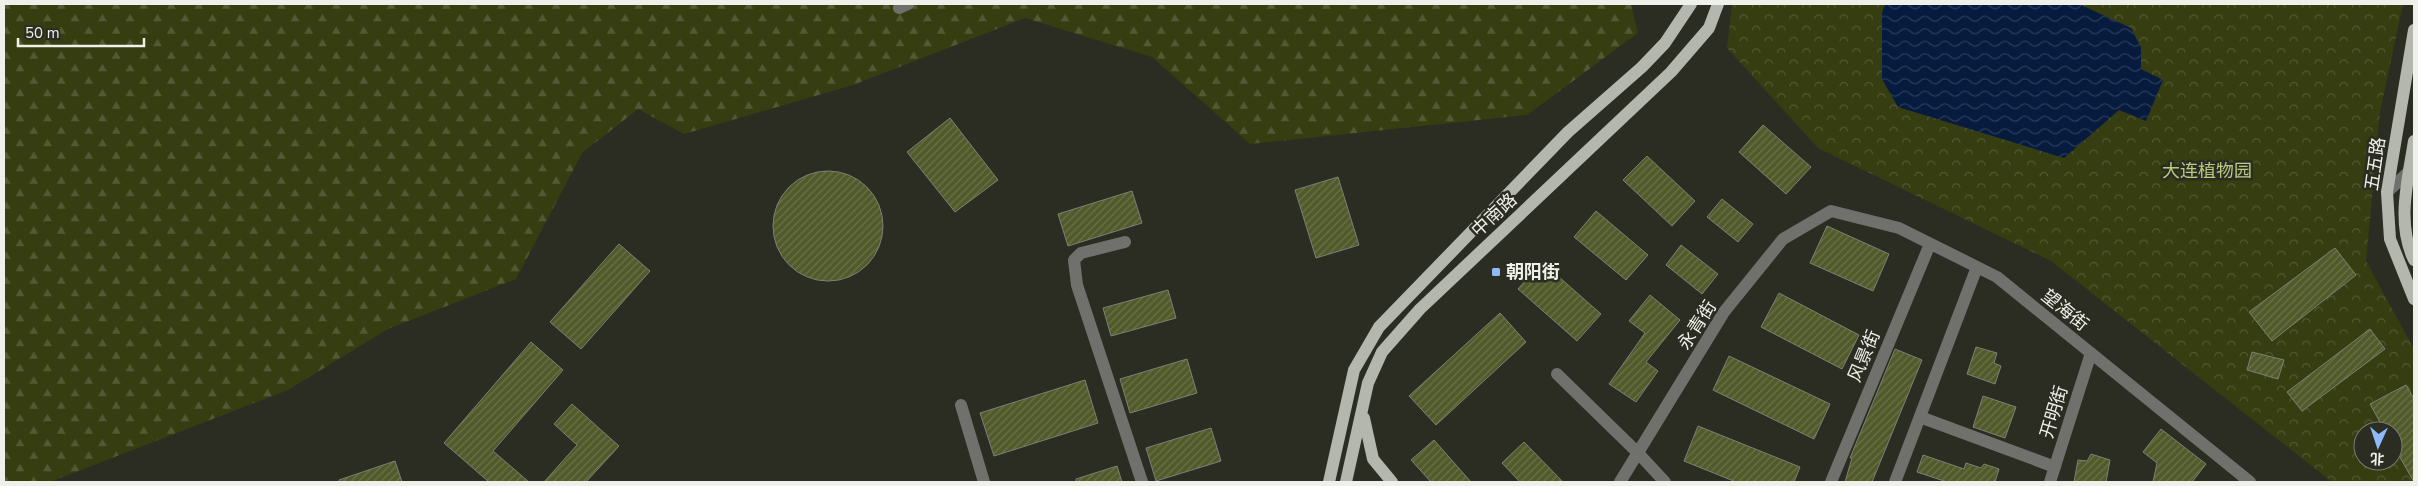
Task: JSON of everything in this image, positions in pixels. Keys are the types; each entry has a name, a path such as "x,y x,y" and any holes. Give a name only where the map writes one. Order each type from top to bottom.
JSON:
{"main road":[{"path":"1329,482 1354,370 1379,327 1568,132 1642,68 1665,43 1691,4"},
{"name":"中南路","path":"1346,482 1368,383 1382,352 1420,309 1671,72 1709,28 1718,4"},
{"name":"五五路","path":"2414,30 2387,192 2390,239 2414,299"},
{"name":"五五路","path":"2414,141 2412,168 2404,208 2405,222 2414,260"},
{"path":"1364,403 1364,423 1373,459 1392,482"}],"street":[{"path":"2387,192 2412,168"},
{"name":"望海街","path":"1831,211 1899,228 1996,277 2250,482"},
{"name":"永青街","path":"1620,482 1730,305 1783,239 1831,211"},
{"path":"1125,242 1081,253 1074,260 1077,286 1142,482"},
{"name":"风景街","path":"1830,482 1930,244"},
{"path":"1895,482 1977,267"},
{"name":"开明街","path":"2050,482 2091,353"},
{"path":"1557,374 1665,482"},
{"path":"961,405 984,482"},
{"path":"1920,417 2055,467"}],"green space":[{"path":"4,4 1631,4 1638,33 1527,115 1250,144 1152,57 1025,18 853,85 684,134 638,109 582,153 516,279 388,329 288,390 50,482 4,482"},
{"name":"大连植物园","path":"1732,4 2403,4 2380,112 2366,261 2414,349 2414,482 2332,482 2051,261 1818,148 1727,48"}],"water":[{"path":"1885,4 2079,4 2131,28 2141,48 2141,69 2163,80 2146,121 2119,110 2064,158 1898,107 1882,79 1882,13"}],"building":[{"path":"950,118 998,180 955,212 907,152"},
{"path":"1763,125 1811,167 1786,194 1739,152"},
{"path":"1647,156 1695,201 1672,226 1623,180"},
{"path":"828,171 849,175 867,187 879,205 883,226 879,247 867,265 849,277 828,281 807,277 789,265 777,247 773,226 777,205 789,187 807,175"},
{"path":"1338,177 1359,245 1316,258 1295,190"},
{"path":"1132,191 1142,223 1068,246 1058,214"},
{"path":"1722,199 1753,224 1738,242 1707,217"},
{"path":"1596,211 1648,255 1626,280 1574,237"},
{"path":"1827,226 1889,254 1873,291 1810,263"},
{"path":"619,244 650,271 581,349 550,322"},
{"path":"1681,245 1718,274 1702,294 1666,265"},
{"path":"2335,248 2356,275 2272,341 2249,312"},
{"path":"1542,262 1601,314 1577,341 1518,289"},
{"path":"1168,290 1176,318 1111,336 1103,308"},
{"path":"1779,293 1859,335 1842,369 1761,327"},
{"path":"1650,295 1680,320 1646,362 1658,371 1636,402 1609,384 1645,333 1629,321"},
{"path":"1500,313 1526,342 1436,425 1409,396"},
{"path":"2370,329 2385,349 2302,411 2287,392"},
{"path":"531,342 563,370 493,451 529,482 489,482 444,443"},
{"path":"1976,347 1997,353 1994,363 2001,366 1995,384 1967,374"},
{"path":"1895,349 1922,360 1872,482 1845,482 1852,458 1850,458"},
{"path":"2252,352 2284,360 2278,379 2247,370"},
{"path":"1729,356 1830,404 1814,439 1713,390"},
{"path":"1187,359 1197,393 1130,413 1120,379"},
{"path":"1085,380 1098,423 994,456 980,413"},
{"path":"2406,385 2414,399 2414,482 2403,463 2403,421 2379,421 2370,404"},
{"path":"1983,396 2016,407 2005,438 1973,427"},
{"path":"572,404 619,446 586,482 544,482 577,445 554,424"},
{"path":"1698,426 1800,467 1794,482 1736,482 1684,461"},
{"path":"1211,428 1221,461 1156,481 1146,448"},
{"path":"2161,429 2206,464 2192,482 2153,482 2157,463 2143,452"},
{"path":"1434,440 1471,482 1431,482 1411,460"},
{"path":"1524,442 1563,482 1520,482 1502,463"},
{"path":"2091,454 2110,460 2106,482 2074,482 2078,460 2087,461"},
{"path":"1923,455 1964,469 1966,463 1981,468 1984,464 1999,469 1995,482 1947,482 1917,472"},
{"path":"395,461 402,482 339,482 339,480"},
{"path":"1117,466 1122,482 1076,482 1076,479"}],"place":[{"name":"朝阳街","path":"1496,272"}]}
